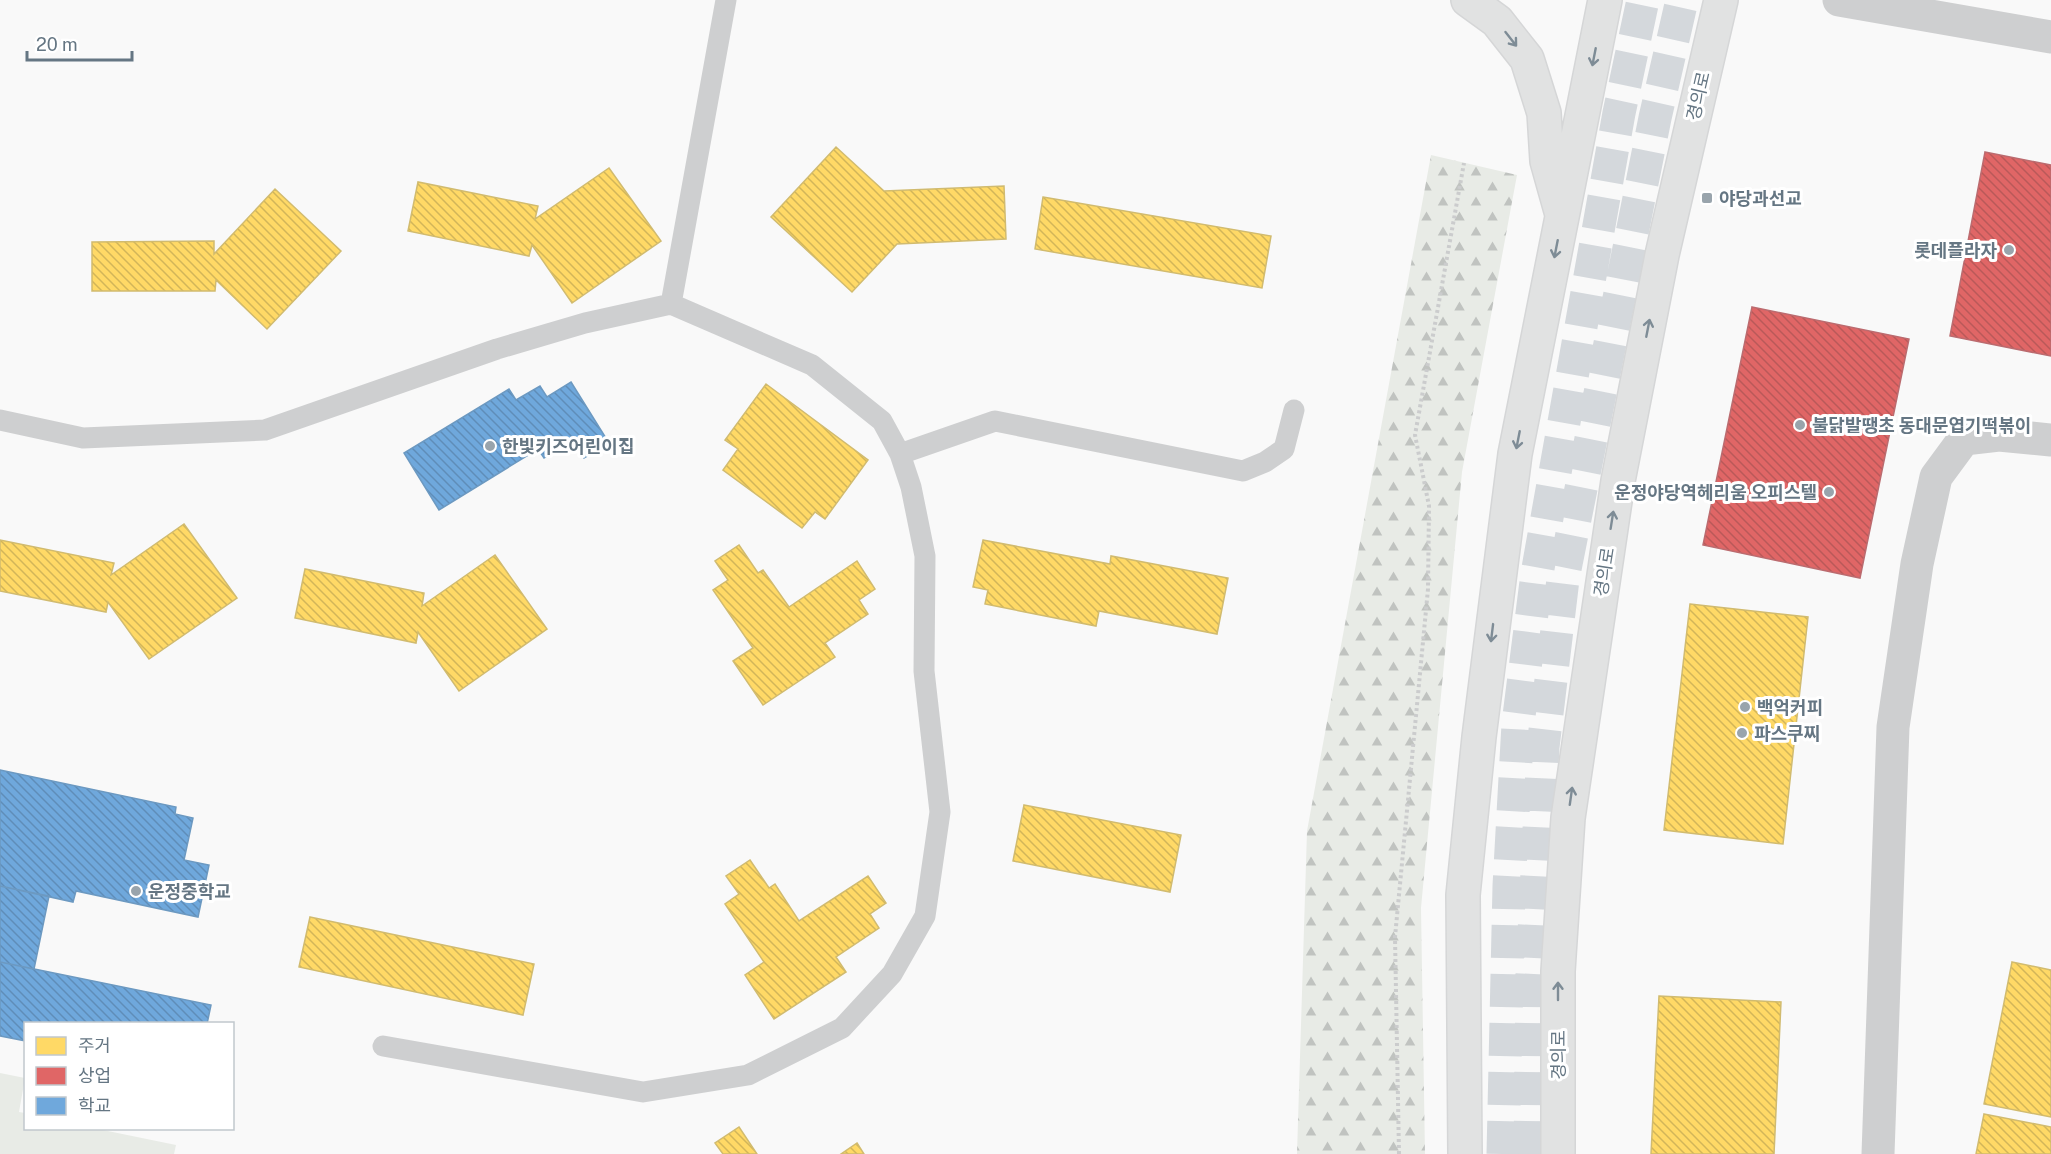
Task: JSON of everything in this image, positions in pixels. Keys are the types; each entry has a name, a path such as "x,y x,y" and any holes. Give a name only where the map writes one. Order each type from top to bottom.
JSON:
{"main road":[{"path":"1468,0 1497,21 1527,59 1544,113 1546,161 1562,216"},
{"path":"1465,1154 1463,895 1478,748 1515,454 1605,0"},
{"name":"경의로","path":"1558,1154 1558,970 1568,818 1618,481 1662,255 1702,74 1721,0"}],"street":[{"path":"1839,0 2051,37"},
{"path":"1878,1154 1893,727 1917,564 1936,477 1964,439 2000,435 2051,440"}],"lane":[{"path":"671,304 726,0"},
{"path":"0,420 83,438 265,430 497,349 585,323 671,304 812,365 882,421 900,454 911,487 924,556 924,671 940,812 925,916 892,974 842,1028 748,1075 643,1092 383,1046"},
{"path":"900,454 995,421 1243,471 1265,462 1284,449 1294,410"}],"path":[{"path":"1399,1154 1395,937 1428,589 1429,506 1415,435 1464,163"}],"green space":[{"path":"1431,155 1517,175 1462,472 1421,908 1425,1154 1297,1154 1307,831"},
{"path":"0,1073 24,1078 19,1112 24,1113 24,1130 103,1130 176,1145 174,1154 0,1154"}],"building: 주거":[{"path":"836,147 884,191 1004,186 1006,239 897,244 852,292 771,217"},
{"path":"609,168 661,241 572,303 532,245 529,256 408,231 418,182 538,206 535,219"},
{"path":"275,189 341,251 267,329 216,280 215,291 92,291 92,242 214,241 214,254"},
{"path":"1043,197 1271,236 1262,288 1035,249"},
{"name":"운정야당역헤리움 오피스텔","path":"1755,312 1896,341 1887,384 1897,386 1888,428 1879,426 1849,570 1779,556 1809,408 1738,393"},
{"path":"766,384 868,460 825,519 815,512 802,528 723,470 738,449 725,440"},
{"path":"184,524 237,598 149,659 108,602 106,612 0,591 0,540 114,563 111,575"},
{"path":"983,540 1110,564 1111,556 1228,578 1217,634 1099,611 1096,626 985,604 988,590 973,587"},
{"path":"739,545 758,573 763,570 789,607 857,561 875,589 859,600 868,614 825,643 835,657 763,705 733,661 753,648 713,590 728,580 715,561"},
{"path":"495,555 547,629 459,691 418,632 416,643 295,618 305,569 424,593 422,606"},
{"path":"1690,604 1808,617 1783,844 1664,830"},
{"path":"1024,805 1181,835 1170,892 1013,861"},
{"path":"750,860 769,888 775,884 799,921 868,876 886,903 870,914 879,928 836,957 846,972 774,1019 745,975 764,962 725,904 739,894 726,876"},
{"path":"310,917 534,964 523,1015 299,967"},
{"path":"2012,962 2051,970 2051,1117 1984,1104"},
{"path":"1659,996 1781,1002 1774,1154 1651,1154"},
{"path":"1984,1114 2051,1127 2051,1154 1976,1154"},
{"path":"739,1127 757,1154 723,1154 715,1143"},
{"path":"857,1143 864,1154 841,1154"}],"building: 상업":[{"name":"롯데플라자","path":"1985,152 2051,165 2051,356 1950,336"},
{"path":"1752,307 1909,339 1860,578 1703,545"}],"building: 학교":[{"name":"한빛키즈어린이집","path":"571,382 609,443 584,458 573,441 544,458 538,449 439,510 404,453 509,389 516,400 540,386 547,397"},
{"path":"0,770 176,807 175,814 193,818 184,860 209,865 198,917 76,891 73,902 0,886"},
{"path":"0,886 49,896 34,969 0,962"},
{"path":"0,962 211,1005 207,1022 24,1022 24,1041 0,1036"}],"tunnel":[{"path":"1503,1154 1509,886 1518,724 1537,574 1619,113 1643,0"},
{"path":"1530,1154 1532,975 1543,747 1563,579 1655,118 1682,0"}],"place":[{"name":"야당과선교","path":"1707,198"},
{"name":"롯데플라자","path":"2009,250"},
{"name":"불닭발땡초 동대문엽기떡볶이","path":"1800,425"},
{"name":"한빛키즈어린이집","path":"490,446"},
{"name":"운정야당역헤리움 오피스텔","path":"1829,492"},
{"name":"백억커피","path":"1745,707"},
{"name":"파스쿠찌","path":"1742,733"},
{"name":"운정중학교","path":"136,891"}]}
